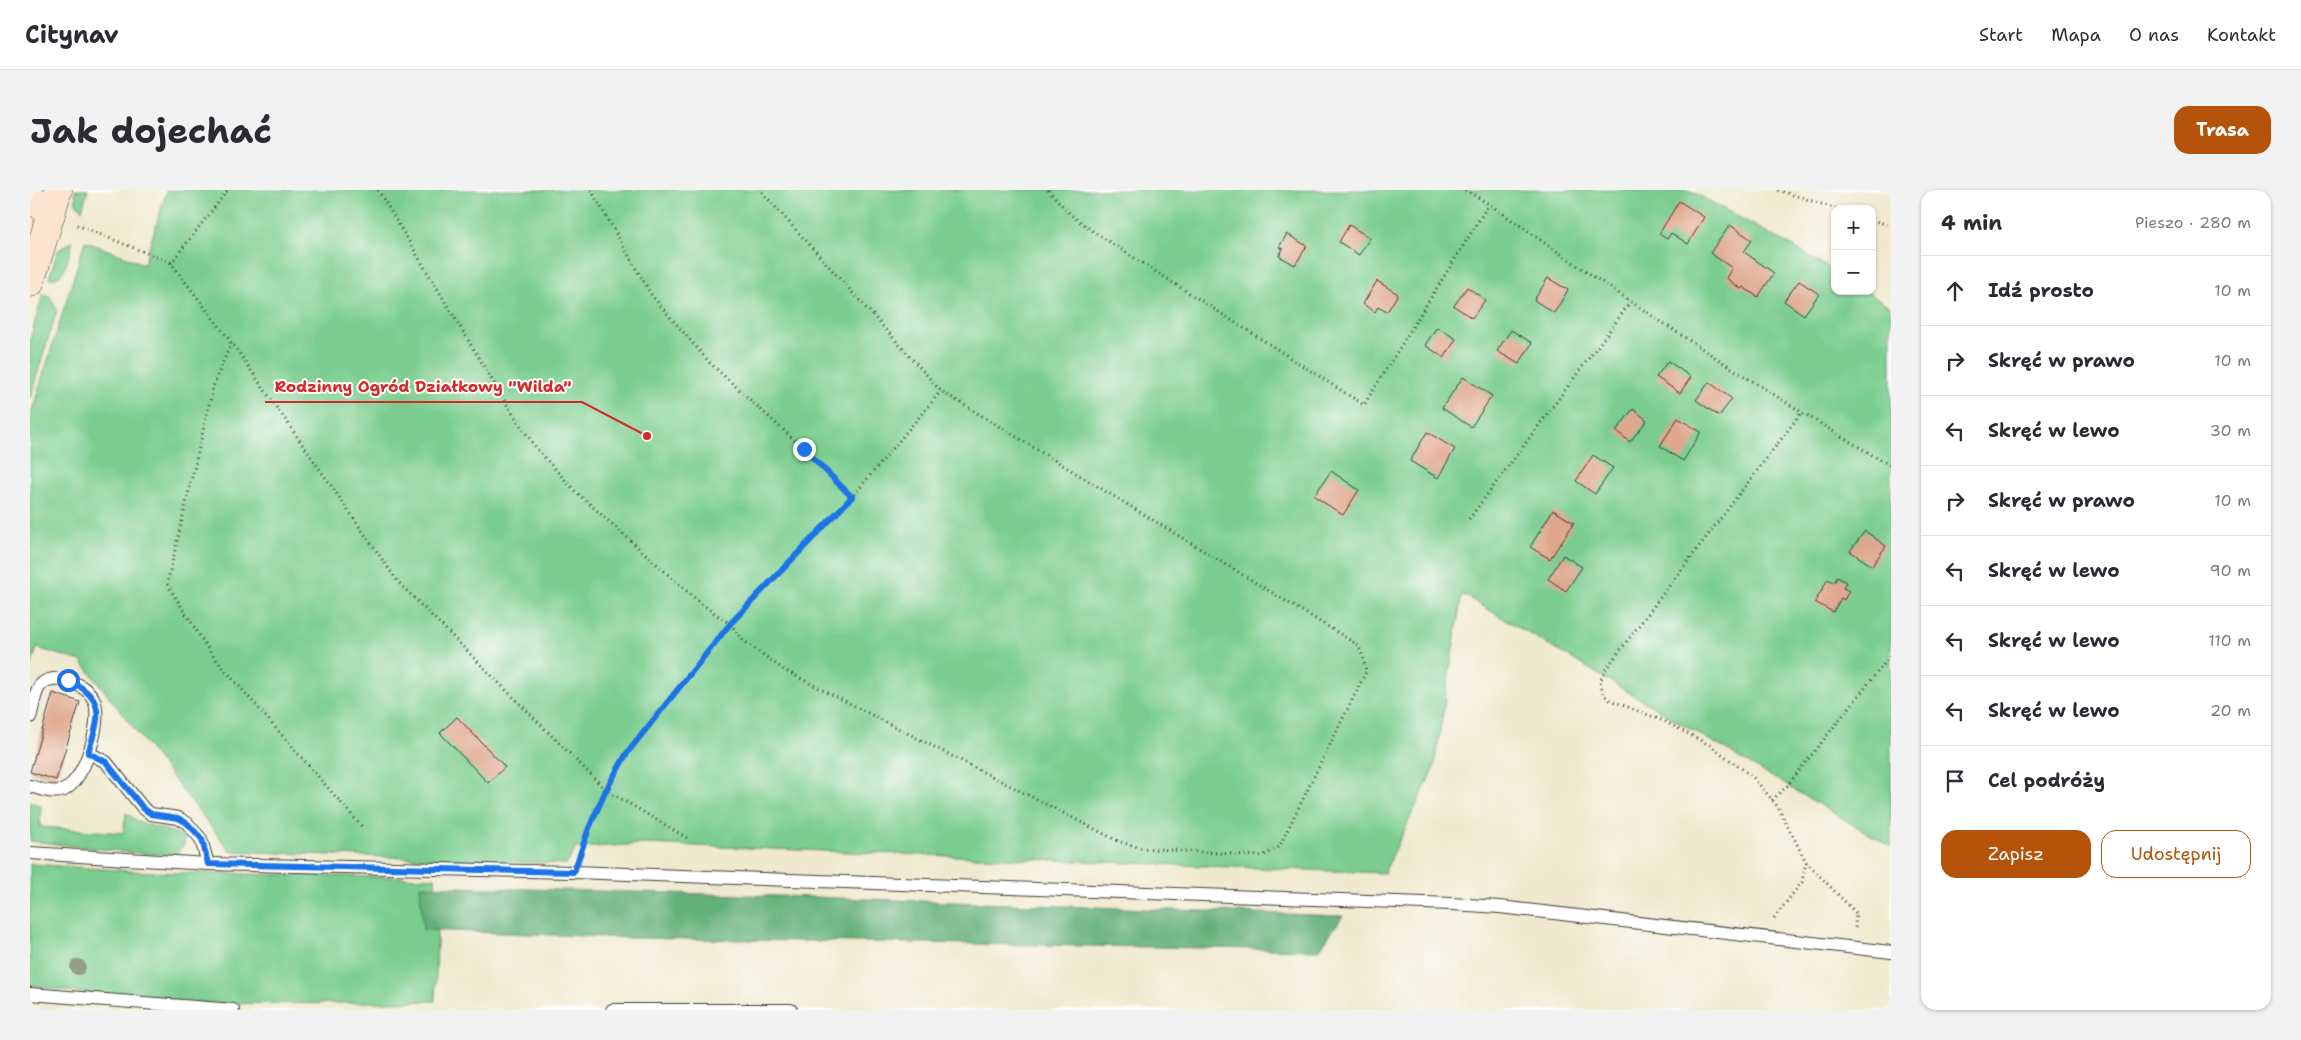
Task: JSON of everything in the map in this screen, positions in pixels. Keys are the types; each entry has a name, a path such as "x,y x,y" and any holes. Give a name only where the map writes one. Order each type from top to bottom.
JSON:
{"street":[{"path":"30,198 54,202 30,283"}],"lane":[{"path":"30,717 39,688 44,682 54,679 68,680 85,688 94,699 97,711 97,724 81,771 65,790 55,792 30,786"},
{"path":"88,753 106,762 143,808 151,814 178,818 187,823 202,839 208,864"},
{"path":"30,853 208,864 574,872 1452,904 1500,907 1891,952"},
{"path":"30,994 233,1010"},
{"path":"612,1010 791,1010"}],"path":[{"path":"171,263 228,190"},
{"path":"378,190 509,408 536,448 574,490 700,603 730,624 743,640 784,670 1118,841 1141,848 1264,856 1279,847 1366,672 1364,659 1358,645 941,391 760,190"},
{"path":"590,190 652,296 710,363 804,449 852,497"},
{"path":"1048,190 1071,215 1097,234 1364,405 1489,204"},
{"path":"1465,190 1489,204 1630,303 1802,413 1891,466"},
{"path":"1778,190 1831,207"},
{"path":"54,202 171,263 232,343 398,582 606,790 689,839"},
{"path":"1876,221 1891,226"},
{"path":"1469,519 1630,303"},
{"path":"232,343 214,384 167,584 212,655 364,828"},
{"path":"574,872 589,828 606,790 627,753 730,624 852,497 941,391"},
{"path":"1802,413 1604,670 1600,682 1604,695 1610,700 1664,721 1711,746 1753,777 1778,807 1806,862 1856,913 1853,947"},
{"path":"1772,800 1787,786 1891,655"},
{"path":"1759,936 1802,882 1806,862"}],"green space":[{"path":"75,190 88,190 82,210 76,203"},
{"path":"167,190 1689,190 1794,247 1831,270 1831,295 1872,295 1891,307 1891,847 1462,594 1434,768 1384,873 645,844 576,848 567,864 230,851 81,661 37,648 30,669 30,417 85,241 144,264"},
{"path":"73,241 63,271 55,278 49,278 58,250"},
{"path":"43,294 50,296 57,310 30,398 30,339"},
{"path":"30,801 41,806 40,827 123,833 126,813 139,822 179,834 185,839 184,845 176,854 146,854 30,841"},
{"path":"30,864 147,872 435,878 437,943 435,1001 283,1004 181,1001 80,993 30,985"},
{"path":"420,886 813,897 1343,916 1319,950 631,938 423,930"}],"building":[{"path":"1679,201 1704,217 1688,244 1671,233 1667,239 1659,234"},
{"path":"1349,225 1370,238 1359,255 1339,242"},
{"path":"1730,225 1752,240 1744,252 1774,273 1758,297 1743,287 1741,289 1726,278 1732,268 1710,253"},
{"path":"1287,234 1307,246 1295,265 1279,256 1283,249 1279,247"},
{"path":"1548,278 1568,290 1554,313 1534,300"},
{"path":"1377,281 1398,294 1387,312 1378,307 1375,312 1363,304"},
{"path":"1799,281 1819,294 1804,315 1784,301"},
{"path":"1467,287 1485,300 1472,318 1454,306"},
{"path":"1437,327 1456,339 1444,358 1425,345"},
{"path":"1511,330 1532,343 1519,364 1497,351"},
{"path":"1668,361 1691,377 1680,393 1656,377"},
{"path":"1463,377 1492,396 1471,427 1442,408"},
{"path":"1709,382 1732,399 1719,416 1696,400"},
{"path":"1633,409 1647,420 1630,442 1616,431"},
{"path":"1678,418 1701,432 1683,461 1660,446"},
{"path":"1427,432 1455,449 1438,478 1410,461"},
{"path":"1593,455 1613,468 1595,494 1576,481"},
{"path":"1331,471 1359,490 1343,515 1314,496"},
{"path":"1553,510 1574,523 1550,559 1530,547"},
{"path":"1865,531 1886,546 1872,566 1850,551"},
{"path":"1563,555 1582,567 1566,591 1548,579"},
{"path":"1837,577 1846,582 1843,588 1849,591 1844,600 1841,598 1833,612 1815,602 1828,579 1834,583"},
{"path":"53,693 80,702 56,780 30,772"},
{"path":"457,717 505,767 488,783 440,733"}],"place":[{"name":"Rodzinny Ogród Działkowy \"Wilda\"","path":"647,436"}],"route":[{"path":"68,680 85,688 94,699 97,711 97,724 88,753 106,762 118,774 143,808 151,814 178,818 187,823 202,839 208,864 574,872 589,828 606,790 627,753 730,624 852,497 804,449"}]}
